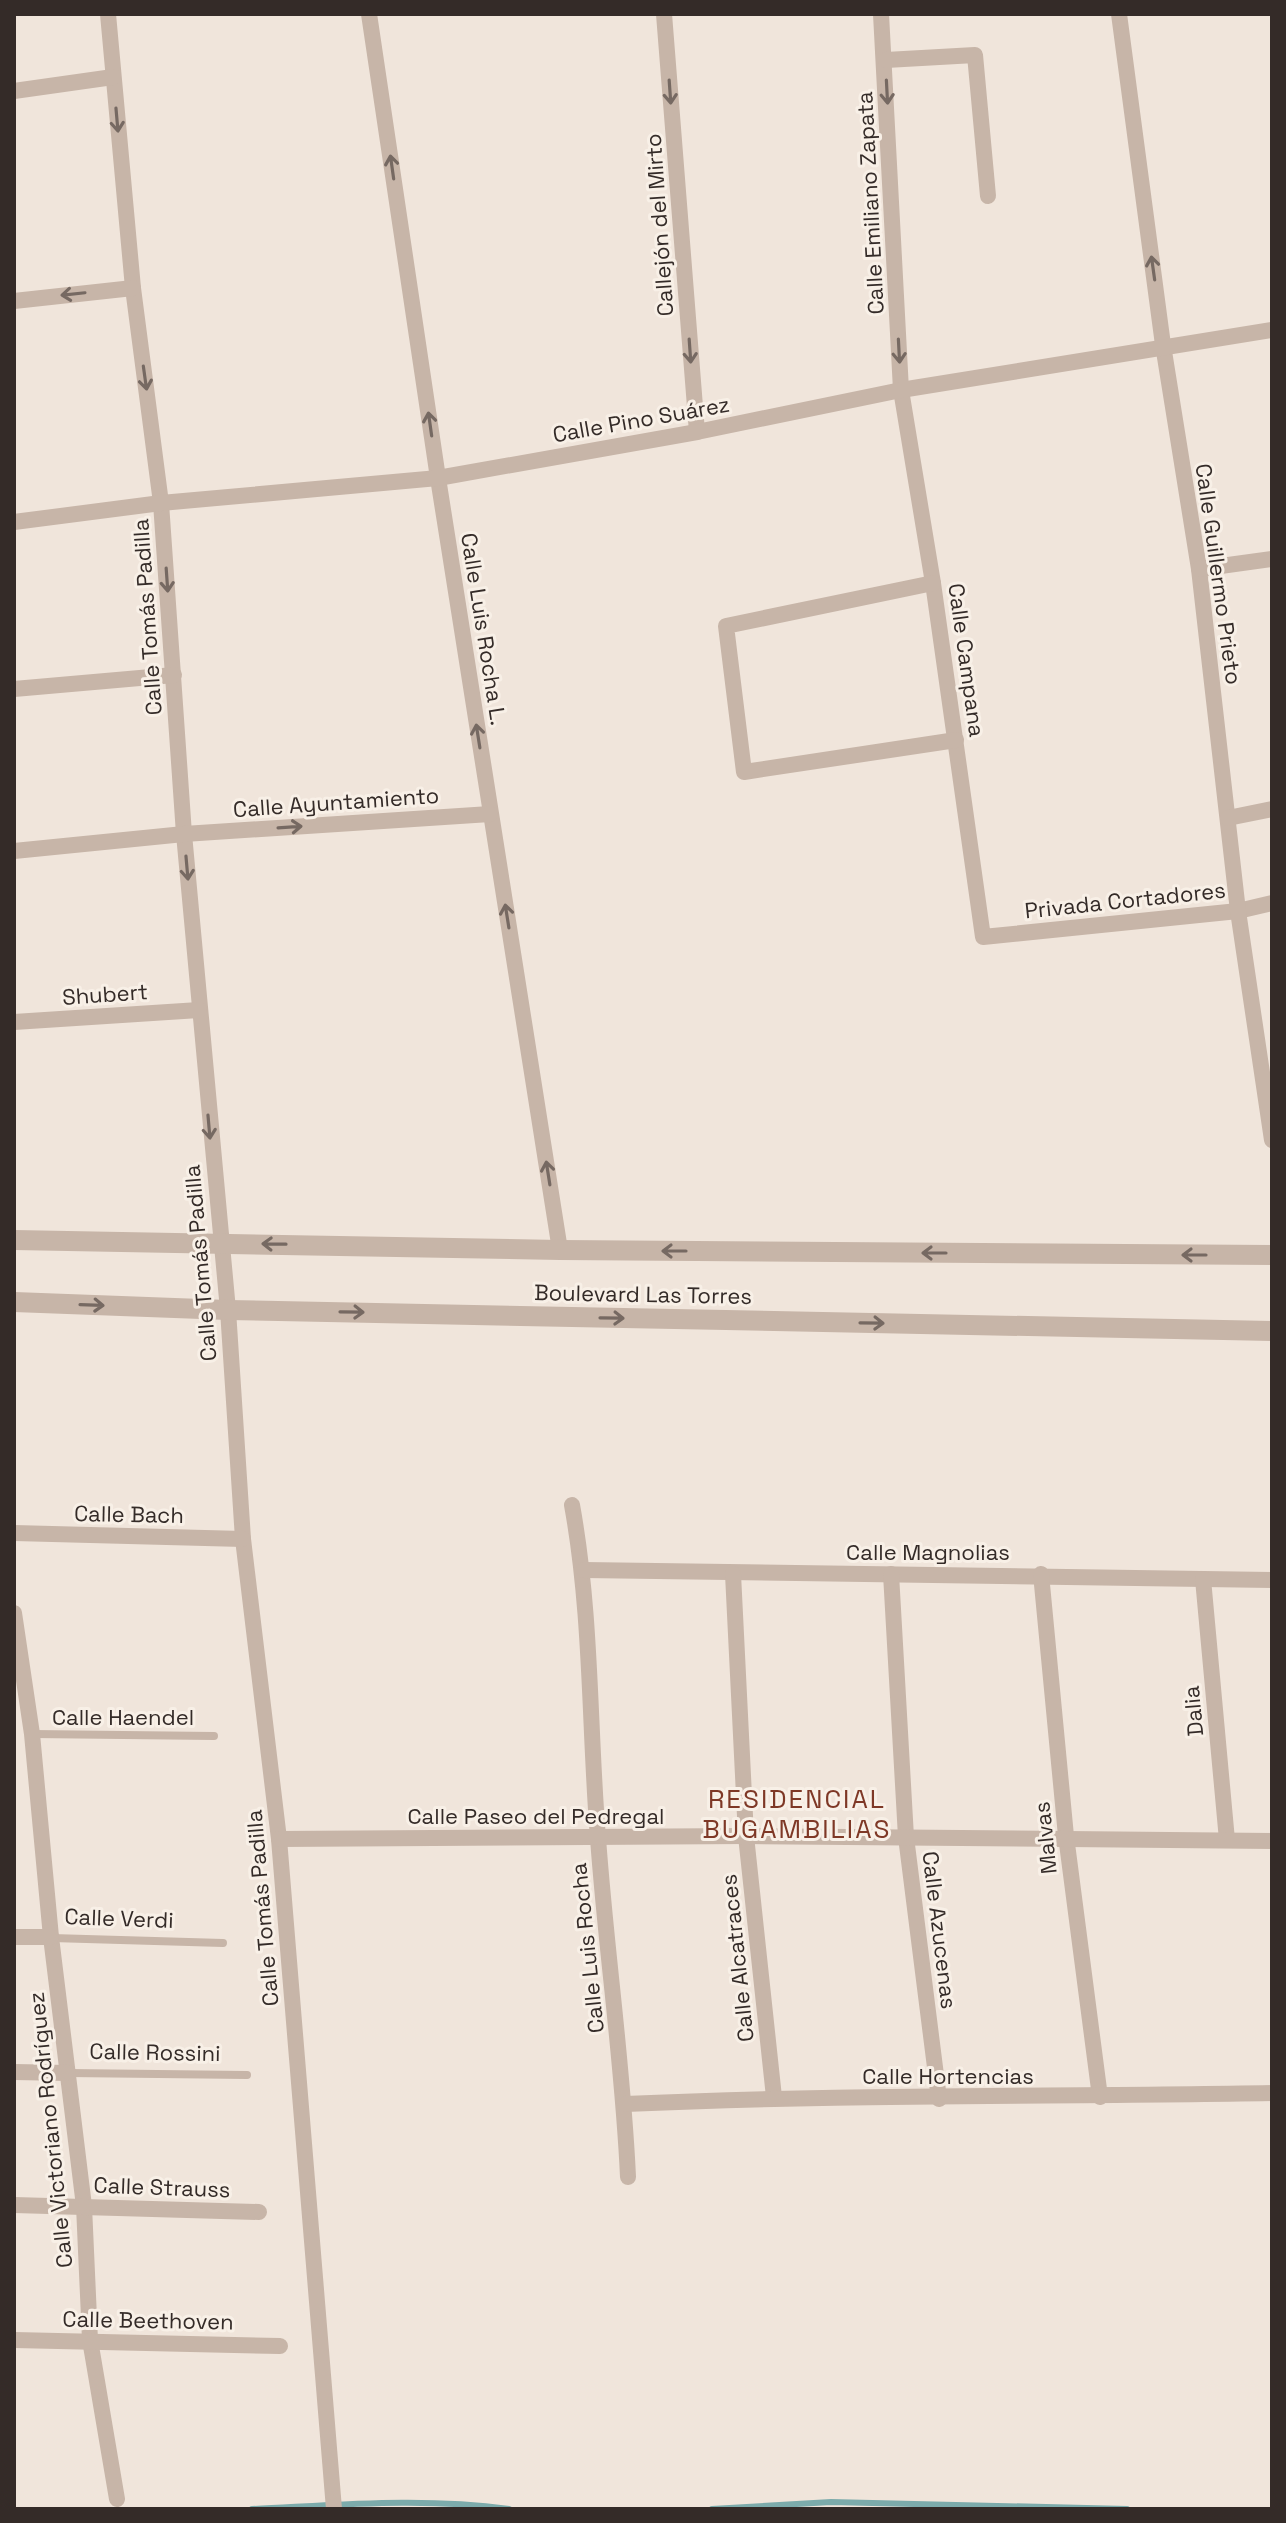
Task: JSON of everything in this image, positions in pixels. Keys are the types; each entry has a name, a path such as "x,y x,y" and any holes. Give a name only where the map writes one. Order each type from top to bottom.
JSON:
{"street":[{"name":"Calle Tomás Padilla","path":"108,14 133,288 161,503 184,834 228,1310 243,1539 279,1839 333,2502"},
{"name":"Calle Luis Rocha L.","path":"369,14 438,478 560,1250"},
{"name":"Callejón del Mirto","path":"664,14 697,432"},
{"name":"Calle Emiliano Zapata","path":"881,14 886,60 901,390"},
{"name":"Calle Guillermo Prieto","path":"1119,14 1163,345 1199,569 1238,911 1272,1140"},
{"path":"886,60 975,55 988,196"},
{"path":"14,91 113,77"},
{"path":"14,301 133,288"},
{"name":"Calle Pino Suárez","path":"14,522 161,503 438,478 697,432 901,390 1163,345 1272,330"},
{"name":"Calle Campana","path":"901,390 933,583 983,937"},
{"path":"1199,569 1272,559"},
{"path":"933,583 726,626 744,772 956,740"},
{"path":"14,689 174,675"},
{"path":"1228,818 1272,809"},
{"name":"Calle Ayuntamiento","path":"14,851 184,834 490,814"},
{"name":"Privada Cortadores","path":"983,937 1238,911 1272,903"},
{"name":"Shubert","path":"14,1022 199,1010"},
{"name":"Boulevard Las Torres","path":"14,1240 560,1250 1272,1255"},
{"name":"Boulevard Las Torres","path":"14,1302 228,1310 1272,1331"},
{"name":"Calle Luis Rocha","path":"572,1505 584,1570 598,1838 625,2104 628,2177"},
{"name":"Calle Bach","path":"14,1533 243,1539"},
{"name":"Calle Magnolias","path":"584,1570 733,1574 1041,1574 1272,1580"},
{"name":"Calle Alcatraces","path":"733,1574 746,1836 774,2097"},
{"name":"Calle Azucenas","path":"891,1574 906,1837 939,2099"},
{"name":"Malvas","path":"1041,1574 1066,1836 1100,2097"},
{"name":"Dalia","path":"1203,1579 1227,1840"},
{"name":"Calle Victoriano Rodríguez","path":"14,1613 32,1734 51,1937 84,2206 90,2340 117,2499"},
{"name":"Calle Paseo del Pedregal","path":"279,1839 1066,1836 1272,1841"},
{"name":"Calle Verdi","path":"14,1937 51,1937"},
{"name":"Calle Rossini","path":"14,2072 68,2073"},
{"name":"Calle Hortencias","path":"625,2104 774,2097 939,2099 1272,2093"},
{"name":"Calle Strauss","path":"14,2205 259,2212"},
{"name":"Calle Beethoven","path":"14,2340 280,2346"}],"lane":[{"name":"Calle Haendel","path":"32,1734 214,1736"},
{"name":"Calle Verdi","path":"51,1937 223,1943"},
{"name":"Calle Rossini","path":"68,2073 247,2075"}],"waterway":[{"path":"712,2509 831,2502 1127,2509"},
{"path":"252,2509 413,2503 509,2509"}],"district":[{"name":"RESIDENCIAL BUGAMBILIAS","path":"797,1814"}]}
